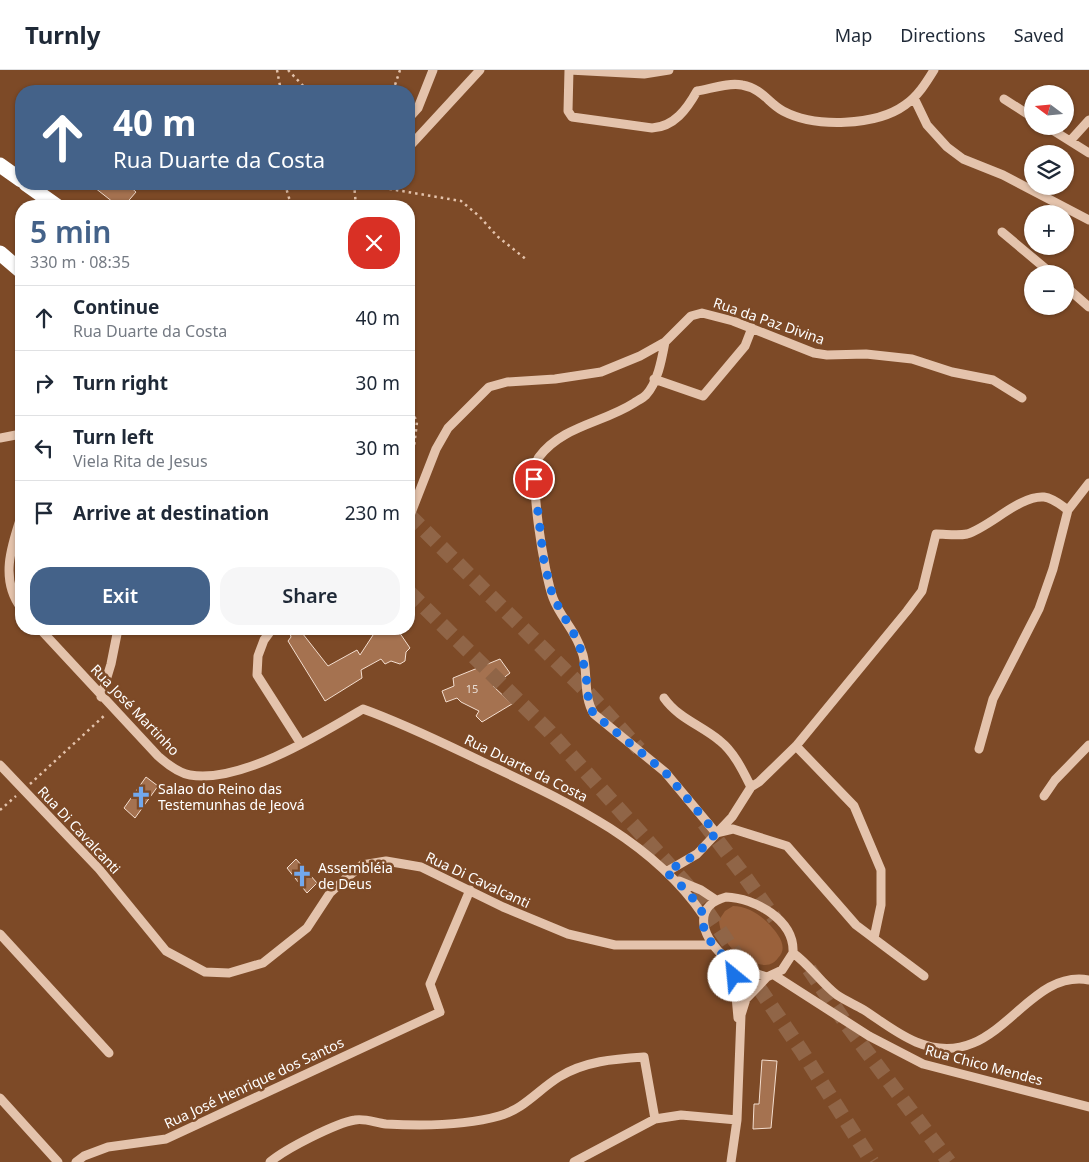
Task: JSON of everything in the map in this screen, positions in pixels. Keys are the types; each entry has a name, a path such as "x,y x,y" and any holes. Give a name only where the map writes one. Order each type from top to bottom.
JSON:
{"highway":[{"path":"0,165 15,176"},
{"path":"34,190 49,200"},
{"path":"0,253 15,266"}],"street":[{"path":"415,111 433,70"},
{"path":"415,140 480,70"},
{"path":"669,70 644,74 569,70 568,111 577,119 663,127 686,110 697,91 741,84 763,93 782,111 812,120 838,124 857,122 897,110 914,98 934,70"},
{"path":"914,98 927,125 946,148 963,159 1003,175 1089,220"},
{"path":"1004,99 1024,113"},
{"path":"1070,141 1089,120"},
{"path":"1060,135 1089,153"},
{"path":"1002,232 1041,265"},
{"path":"1074,294 1089,307"},
{"name":"Rua da Paz Divina","path":"415,503 436,448 448,428 489,387 507,382 555,379 601,372 640,356 665,342 690,316 702,313 711,314 752,328 814,353 827,355 881,355 912,359 952,372 992,380 1022,398"},
{"path":"654,379 703,396 745,346 752,328"},
{"path":"665,342 654,379 646,395 616,414 570,430 538,458 534,479 543,553 553,597 572,628 583,656 589,706 594,714 665,772 716,833"},
{"path":"0,438 15,435"},
{"path":"980,749 993,699 1039,610 1053,569 1068,510 1089,483"},
{"path":"666,872 697,854 732,817 751,787 759,782 796,746 922,591 936,534 966,534 1030,500 1044,497 1068,510"},
{"path":"15,536 10,551 9,570 11,589 15,597"},
{"name":"Rua José Martinho","path":"45,635 112,709 158,756 171,767 189,775 231,774 301,744 363,709"},
{"path":"101,697 111,664 117,635"},
{"path":"268,635 258,656 257,675 301,744"},
{"path":"664,698 678,714 726,746 744,772 751,787"},
{"name":"Rua Duarte da Costa","path":"363,709 403,725 573,805 607,825 674,878"},
{"path":"1044,796 1054,780 1089,745"},
{"path":"796,746 854,806 881,870 880,905 874,938"},
{"name":"Rua Di Cavalcanti","path":"0,765 99,869 166,951 205,972 229,973 263,963 307,928 330,893 362,865 386,861 421,867 568,934 615,945 714,945"},
{"path":"716,833 733,829 787,846 856,925 924,976"},
{"path":"674,878 701,890 716,900"},
{"path":"674,878 690,895 703,914 703,923 714,945 733,963 752,973 770,976"},
{"name":"Rua José Henrique dos Santos","path":"76,1162 84,1156 108,1147 166,1139 440,1012 430,984 470,890"},
{"path":"703,914 716,900 726,896 742,897 764,908 791,936 793,953 788,964 770,976 746,999 741,1014 737,1120 731,1162"},
{"path":"0,934 110,1053"},
{"name":"Rua Chico Mendes","path":"793,953 838,995 904,1036 918,1043 935,1047 968,1046 995,1030 1041,992 1053,985 1076,977 1089,980"},
{"path":"733,963 739,1031"},
{"name":"Rua Chico Mendes","path":"770,976 869,1036 923,1064 1089,1107"},
{"path":"270,1162 308,1140 356,1120 386,1124 441,1124 479,1121 502,1116 519,1108 559,1077 605,1059 644,1057 655,1119"},
{"path":"0,1098 58,1162"},
{"path":"574,1162 655,1119 681,1115 737,1120"}],"path":[{"path":"277,70 280,85"},
{"path":"288,70 302,85"},
{"path":"395,85 400,70"},
{"path":"396,190 461,201 480,216 497,236 527,260"},
{"path":"415,418 417,422 415,437"},
{"path":"0,810 112,709"}],"shaded area":[{"path":"733,906 748,909 758,915 776,932 783,949 774,962 765,965 748,960 728,944 720,928 719,920 725,911"}],"building":[{"path":"98,190 134,190 136,192 129,200 110,200"},
{"path":"290,635 304,635 328,666 357,650 360,655 373,635 401,635 410,648 406,652 405,661 400,664 391,661 385,664 381,659 361,670 362,678 325,701 288,641"},
{"path":"500,659 510,673 493,686 512,704 482,722 476,716 479,711 457,698 446,702 442,691 454,686 453,678"},
{"name":"Salao do Reino das Testemunhas de Jeová","path":"146,777 158,786 135,818 124,808"},
{"name":"Assembléia de Deus","path":"296,859 317,883 307,893 287,868"},
{"path":"762,1060 777,1061 771,1128 753,1129 754,1104 759,1104"}],"tunnel":[{"path":"415,521 591,696 639,749"},
{"path":"415,598 549,731 696,895 801,1050 872,1162"},
{"path":"704,823 775,919"},
{"path":"809,969 847,1025 949,1162"}],"place":[{"name":"Salao do Reino das Testemunhas de Jeová","path":"141,797"},
{"name":"Assembléia de Deus","path":"302,876"}],"route":[{"path":"534,479 544,562 553,597 579,643 583,656 589,706 594,714 650,757 665,772 716,833 697,854 685,863 673,867 666,872 690,895 703,914 703,923 716,948 733,963 734,976"}]}
